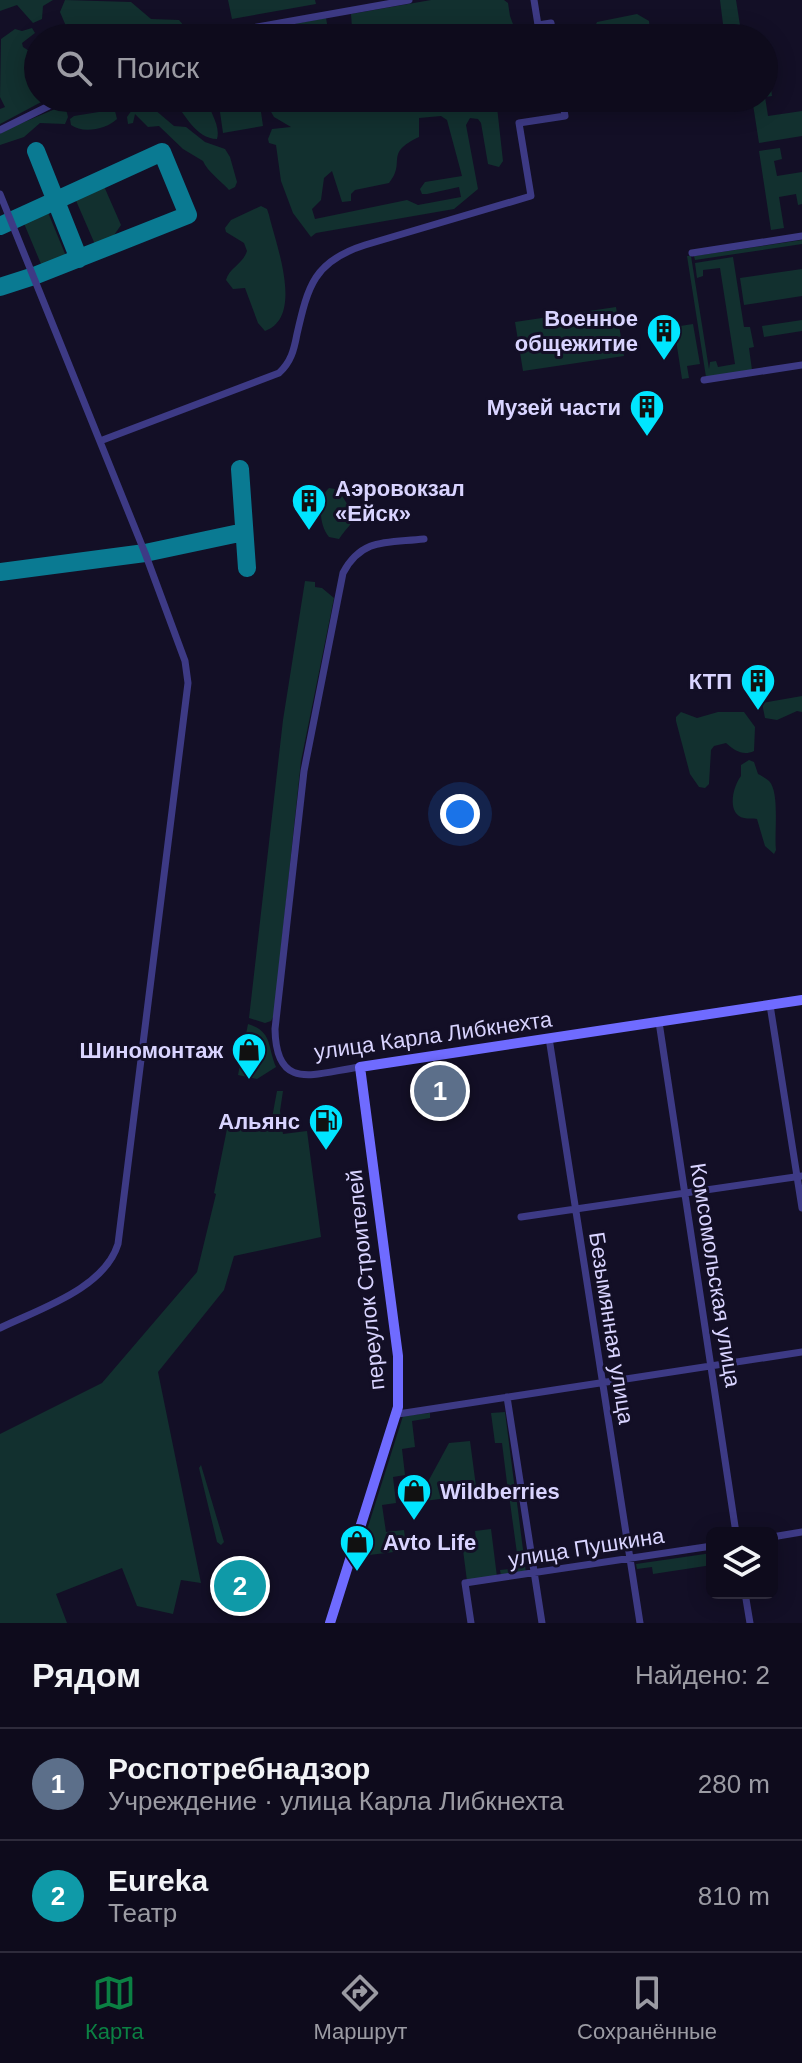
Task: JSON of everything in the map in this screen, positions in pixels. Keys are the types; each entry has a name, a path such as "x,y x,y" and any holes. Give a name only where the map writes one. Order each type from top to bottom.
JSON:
{"street":[{"path":"274,24 409,0"},
{"path":"534,0 538,24"},
{"path":"0,130 37,112"},
{"path":"100,441 279,373 294,352 310,287 327,263 338,255 531,196 519,123 565,116 564,112"},
{"path":"0,194 185,661 188,693 118,1244 105,1270 88,1284 0,1328"},
{"path":"692,253 802,236"},
{"path":"704,380 802,365"},
{"name":"улица Карла Либкнехта","path":"424,539 365,547 343,573 304,771 275,1044 286,1069 296,1074 360,1067 802,1000"},
{"path":"770,1005 800,1176 802,1208"},
{"name":"Комсомольская улица","path":"659,1022 735,1527"},
{"name":"Безымянная улица","path":"549,1038 640,1623"},
{"name":"переулок Строителей","path":"330,1623 398,1414 398,1356 360,1067"},
{"path":"521,1217 800,1176"},
{"path":"398,1414 802,1352"},
{"path":"507,1397 542,1623"},
{"path":"778,1536 802,1532"},
{"name":"улица Пушкина","path":"471,1623 465,1583 706,1547"},
{"path":"746,1599 750,1623"}],"green space":[{"path":"0,0 53,0 43,6 42,19 33,23 17,5 0,11"},
{"path":"65,0 131,2 151,19 179,20 182,24 65,24 60,12"},
{"path":"228,0 315,0 316,4 232,19"},
{"path":"431,0 504,0 508,3 513,24 352,24 351,14"},
{"path":"720,0 736,0 740,24 723,24"},
{"path":"637,14 649,24 596,24"},
{"path":"326,18 327,24 293,24"},
{"path":"15,29 22,31 24,111 0,124 0,109 5,107 0,97 1,39"},
{"path":"802,111 802,136 759,143 754,112 767,112 768,116"},
{"path":"48,112 67,112 68,117 65,124 40,123 24,137 0,145 0,134"},
{"path":"115,112 117,119 88,130 71,125 70,119"},
{"path":"130,112 158,112 174,126 186,127 205,142 225,149 237,182 235,187 229,190 203,161 183,149 159,126 148,127 135,114 133,123 128,124 127,117"},
{"path":"182,112 212,112 217,139 203,135"},
{"path":"220,112 261,112 263,126 223,133"},
{"path":"271,112 498,112 503,161 499,167 488,164 481,123 478,119 470,118 466,125 478,189 454,209 316,233 311,237 293,213 281,181 276,145 269,143 268,139 272,129 291,127","holes":["441,116 447,120 462,176 425,182 420,189 422,194 427,194 459,187 461,197 418,205 407,200 315,219 312,209 321,200 324,178 332,171 342,202 351,201 355,190 389,183 396,169 398,153 419,137 419,118"]},
{"path":"780,148 782,159 774,161 777,176 802,172 802,204 798,205 796,194 779,197 784,228 771,230 759,151"},
{"path":"103,184 121,225 108,244 97,249 74,196"},
{"path":"261,206 267,209 269,215 281,260 285,295 283,311 277,323 265,331 258,323 245,288 233,289 226,280 247,251 244,243 226,232 225,228 231,220"},
{"path":"47,210 68,261 48,268 41,264 23,221"},
{"path":"802,240 802,244 695,260 694,256"},
{"path":"687,256 691,256 709,369 710,362 716,361 718,367 735,364 720,268 703,270 703,276 697,278 695,263 733,257 744,327 750,327 754,347 749,348 752,370 706,377"},
{"path":"802,269 802,296 744,305 740,278"},
{"path":"616,307 624,356 523,371 515,322"},
{"path":"802,320 802,331 764,337 762,326"},
{"path":"693,324 700,364 687,366 689,378 682,379 674,327"},
{"path":"329,488 339,492 353,517 339,539 329,537 321,519 321,505"},
{"path":"305,581 315,582 315,587 322,588 334,598 301,761 274,1015 271,1021 265,1023 249,1018 283,720"},
{"path":"802,696 802,712 797,711 777,720 765,718 762,703"},
{"path":"681,712 697,718 718,712 744,712 755,727 754,751 739,752 726,743 714,746 711,750 709,784 705,788 699,787 690,774 676,721"},
{"path":"749,760 754,762 758,774 772,786 776,814 774,854 765,846 757,819 738,815 733,806 741,765"},
{"path":"248,1024 262,1031 276,1067 257,1079 238,1075"},
{"path":"277,1091 283,1091 280,1111 283,1134 307,1131 321,1237 234,1256 224,1290 158,1372 201,1583 181,1580 173,1614 137,1606 122,1568 56,1594 67,1623 0,1623 0,1434 102,1383 197,1272 216,1194 228,1124 262,1130 265,1117 272,1118"},
{"path":"505,1412 515,1490 508,1491 502,1443 495,1443 491,1413"},
{"path":"430,1413 430,1418 412,1421 415,1447 402,1449 405,1475 393,1477 396,1503 382,1505 386,1532 404,1530 405,1538 394,1552 361,1556 403,1416"},
{"path":"470,1441 477,1494 417,1502 449,1443"},
{"path":"201,1465 224,1542 221,1545 217,1542 199,1468"},
{"path":"509,1495 516,1495 526,1573 501,1576 500,1570 519,1568"},
{"path":"491,1529 497,1577 467,1581 463,1550 477,1548 475,1531"},
{"path":"706,1554 706,1566 653,1574 652,1567 637,1569 636,1564"}],"taxiway":[{"path":"36,151 79,259"},
{"path":"0,226 162,152 188,215 0,287"},
{"path":"240,469 247,568"},
{"path":"0,572 145,553 244,532"}],"place":[{"name":"Военное общежитие","path":"664,362"},
{"name":"Музей части","path":"647,438"},
{"name":"Аэровокзал «Ейск»","path":"309,532"},
{"name":"КТП","path":"758,712"},
{"name":"Шиномонтаж","path":"249,1081"},
{"name":"Роспотребнадзор","path":"440,1091"},
{"name":"Альянс","path":"326,1152"},
{"name":"Wildberries","path":"414,1522"},
{"name":"Avto Life","path":"357,1573"},
{"name":"Eureka","path":"240,1586"}]}
